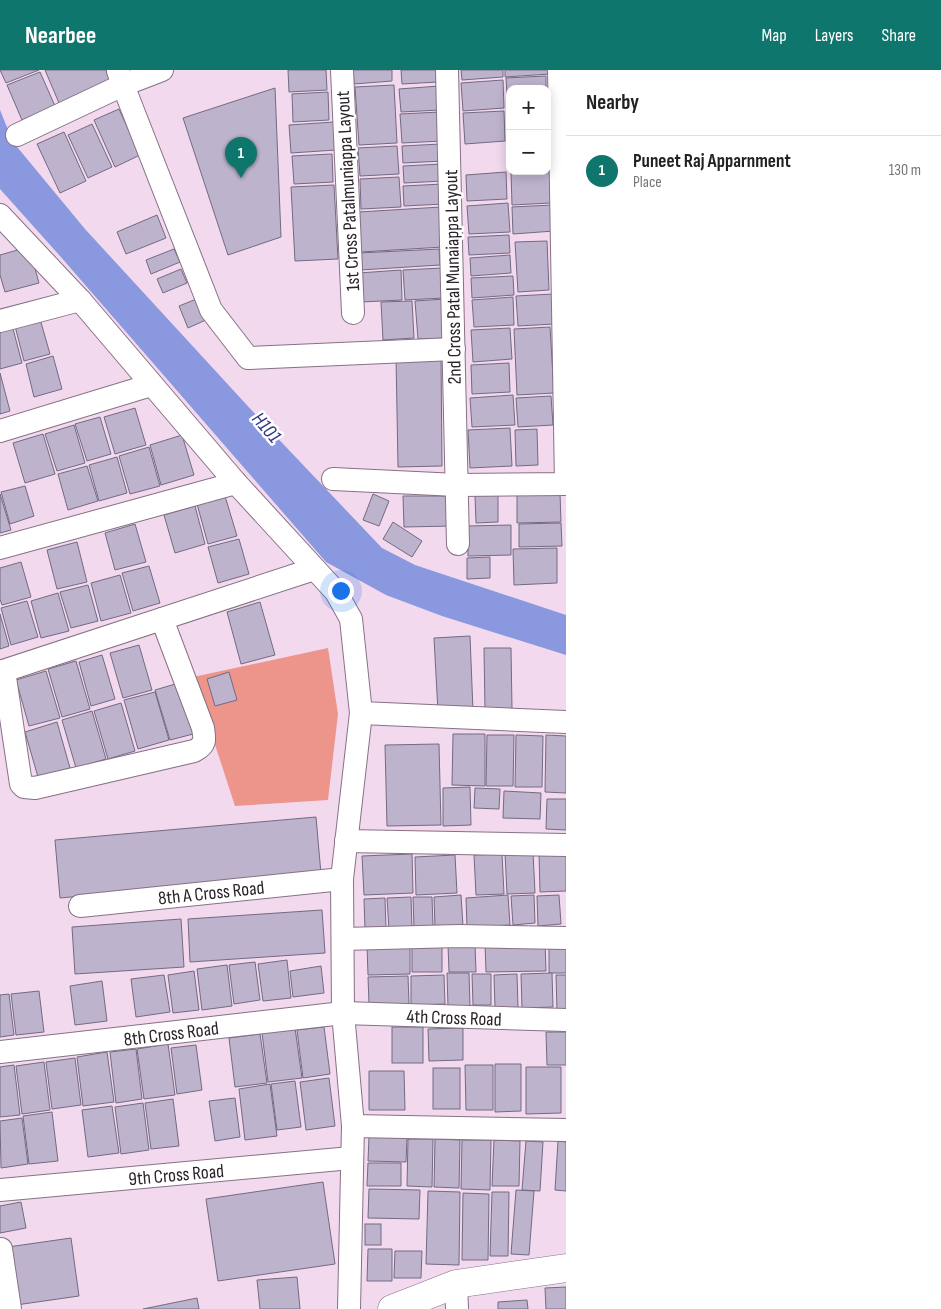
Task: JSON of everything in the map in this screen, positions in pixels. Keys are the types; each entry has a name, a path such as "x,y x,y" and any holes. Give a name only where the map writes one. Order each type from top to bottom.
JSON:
{"street":[{"path":"17,136 120,77 162,70"},
{"name":"1st Cross Patalmuniappa Layout","path":"342,70 352,312"},
{"name":"2nd Cross Patal Munaiappa Layout","path":"447,70 458,544"},
{"path":"333,479 457,485 566,484 559,70"},
{"path":"120,77 211,310 248,358 454,349"},
{"path":"0,215 80,300 236,484 336,592 351,619 361,713 342,879 342,1013 353,1126 349,1309"},
{"path":"0,320 80,300"},
{"path":"0,431 151,385"},
{"path":"0,548 236,484"},
{"path":"162,619 204,728 204,743 201,748 35,788 24,788 10,775 2,671 314,569"},
{"path":"361,713 566,722"},
{"path":"346,841 566,846"},
{"name":"8th A Cross Road","path":"80,906 342,879"},
{"path":"343,940 459,936 566,938"},
{"name":"4th Cross Road","path":"342,1013 566,1020"},
{"name":"8th Cross Road","path":"0,1052 342,1013"},
{"path":"353,1126 566,1130"},
{"name":"9th Cross Road","path":"0,1190 351,1158"},
{"path":"1,1249 10,1309"},
{"path":"392,1309 456,1296 566,1268"}],"shaded area":[{"path":"328,648 338,714 328,800 235,806 193,677"}],"water":[{"name":"H101","path":"0,110 13,142 85,229 267,427 382,548 415,565 566,615 566,655 442,616 386,595 326,562 0,189"}],"building":[{"path":"0,70 39,70 6,83"},
{"path":"45,70 106,70 111,82 59,103"},
{"path":"288,70 326,70 327,90 289,92"},
{"path":"353,70 392,70 392,81 354,84"},
{"path":"401,70 437,70 438,82 402,84"},
{"path":"461,70 503,70 503,77 462,80"},
{"path":"505,70 550,70 550,74 505,77"},
{"path":"40,72 55,106 22,120 7,85"},
{"path":"546,76 546,85 506,85 506,78"},
{"path":"503,80 504,108 463,111 461,83"},
{"path":"394,85 397,143 359,145 355,87"},
{"path":"439,86 440,110 401,112 399,89"},
{"path":"275,88 281,237 228,255 183,118"},
{"path":"328,92 329,120 293,122 292,94"},
{"path":"119,109 140,155 115,167 94,120"},
{"path":"504,111 505,141 465,144 463,113"},
{"path":"440,112 442,141 402,143 400,114"},
{"path":"334,122 336,150 291,153 289,125"},
{"path":"92,124 112,167 88,178 68,135"},
{"path":"64,132 86,181 60,193 37,144"},
{"path":"441,144 443,161 403,163 402,146"},
{"path":"397,146 399,174 360,176 358,148"},
{"path":"332,154 333,182 294,184 292,156"},
{"path":"442,164 443,181 404,183 403,166"},
{"path":"506,172 507,199 467,201 466,175"},
{"path":"511,175 549,175 551,203 512,205"},
{"path":"399,177 401,207 361,209 360,179"},
{"path":"443,184 444,204 404,206 403,186"},
{"path":"334,185 338,259 295,261 291,187"},
{"path":"508,203 510,232 469,234 467,206"},
{"path":"553,205 554,231 513,234 512,207"},
{"path":"441,207 443,247 361,252 359,212"},
{"path":"157,215 166,238 126,254 117,232"},
{"path":"509,235 510,253 469,255 468,237"},
{"path":"547,241 549,290 518,292 515,242"},
{"path":"21,249 34,265 39,283 5,292 0,275 0,255"},
{"path":"174,249 180,262 151,274 146,260"},
{"path":"439,249 440,265 360,270 359,253"},
{"path":"510,255 511,273 471,276 470,258"},
{"path":"442,268 444,298 405,300 403,270"},
{"path":"181,269 187,283 163,293 157,279"},
{"path":"401,270 402,300 361,302 359,273"},
{"path":"513,276 514,295 472,298 471,278"},
{"path":"553,294 554,324 518,326 516,296"},
{"path":"513,297 514,325 474,327 472,300"},
{"path":"199,298 208,319 188,328 179,306"},
{"path":"445,299 447,338 418,339 415,301"},
{"path":"412,301 414,338 383,340 381,302"},
{"path":"40,319 50,354 24,361 15,326"},
{"path":"12,325 22,363 0,369 0,329"},
{"path":"550,327 554,393 517,395 514,329"},
{"path":"510,328 512,359 473,362 471,330"},
{"path":"53,356 62,389 34,397 26,364"},
{"path":"396,357 441,357 442,466 398,467"},
{"path":"509,363 510,392 472,394 471,365"},
{"path":"0,373 10,411 0,414"},
{"path":"513,395 515,425 472,427 470,398"},
{"path":"551,396 553,425 518,427 516,398"},
{"path":"135,408 146,445 115,454 104,417"},
{"path":"100,417 111,454 87,461 75,424"},
{"path":"74,425 85,463 57,471 45,434"},
{"path":"510,428 512,466 470,468 468,430"},
{"path":"537,429 538,465 516,466 515,430"},
{"path":"43,434 55,474 25,483 13,443"},
{"path":"182,435 194,475 161,485 150,445"},
{"path":"149,447 160,486 130,494 119,456"},
{"path":"117,457 127,493 99,501 89,465"},
{"path":"87,466 98,501 68,510 58,474"},
{"path":"25,486 34,516 10,524 1,492"},
{"path":"560,493 561,522 517,523 517,494"},
{"path":"0,494 11,530 0,533"},
{"path":"373,494 389,501 379,526 363,520"},
{"path":"498,494 498,522 476,523 475,495"},
{"path":"225,496 237,536 208,544 197,504"},
{"path":"403,496 452,496 453,526 404,527"},
{"path":"195,506 205,544 175,553 164,515"},
{"path":"393,522 422,541 412,557 383,539"},
{"path":"561,523 562,546 519,547 519,524"},
{"path":"135,524 146,562 115,570 105,533"},
{"path":"511,525 511,555 468,556 468,526"},
{"path":"239,539 249,574 218,583 208,547"},
{"path":"77,542 87,582 57,589 47,550"},
{"path":"557,548 557,583 514,585 513,549"},
{"path":"490,557 490,578 467,579 467,558"},
{"path":"21,562 31,597 2,605 0,599 0,568"},
{"path":"149,566 160,603 133,611 122,573"},
{"path":"120,575 131,613 101,621 91,583"},
{"path":"88,585 98,621 71,628 60,592"},
{"path":"58,593 69,631 41,638 31,601"},
{"path":"27,601 38,637 11,645 1,608"},
{"path":"260,602 275,655 241,664 227,612"},
{"path":"0,614 9,646 0,649"},
{"path":"470,636 473,711 438,712 434,638"},
{"path":"139,645 152,690 123,698 110,653"},
{"path":"484,648 511,648 512,709 485,710"},
{"path":"102,655 115,699 91,706 79,662"},
{"path":"76,661 90,709 62,717 48,669"},
{"path":"46,671 60,718 29,726 16,680"},
{"path":"229,672 237,700 215,706 207,679"},
{"path":"182,682 197,733 170,740 155,690"},
{"path":"155,692 169,740 138,749 124,700"},
{"path":"121,703 135,751 108,759 94,711"},
{"path":"92,711 106,759 76,768 62,720"},
{"path":"57,722 70,768 38,777 25,732"},
{"path":"453,734 485,734 485,786 452,785"},
{"path":"487,735 514,735 513,786 486,786"},
{"path":"516,735 543,736 542,787 515,787"},
{"path":"546,735 566,736 566,793 545,792"},
{"path":"439,744 441,825 387,826 385,745"},
{"path":"470,787 471,825 443,826 443,788"},
{"path":"475,788 500,789 499,809 474,808"},
{"path":"504,791 541,793 540,819 503,818"},
{"path":"547,799 566,799 566,830 546,829"},
{"path":"316,817 321,874 60,898 55,840"},
{"path":"566,850 566,891 540,892 539,852"},
{"path":"533,852 535,893 507,894 505,853"},
{"path":"412,854 413,893 364,895 362,856"},
{"path":"502,854 504,894 476,895 474,855"},
{"path":"455,855 457,893 416,895 415,857"},
{"path":"461,895 463,926 435,927 434,897"},
{"path":"508,895 510,925 467,927 466,898"},
{"path":"534,895 535,923 513,925 511,896"},
{"path":"559,895 561,924 538,926 537,896"},
{"path":"411,897 412,929 389,930 387,898"},
{"path":"413,897 432,897 433,926 414,927"},
{"path":"385,898 386,929 365,930 364,899"},
{"path":"322,910 325,953 190,962 188,919"},
{"path":"181,919 184,967 75,974 72,927"},
{"path":"545,942 546,971 486,972 485,943"},
{"path":"549,944 566,944 566,973 549,973"},
{"path":"410,945 410,974 368,975 367,946"},
{"path":"442,945 442,972 412,972 412,946"},
{"path":"448,945 475,945 476,972 449,972"},
{"path":"287,960 291,998 263,1001 258,964"},
{"path":"255,962 260,1000 234,1004 229,965"},
{"path":"227,965 232,1006 202,1010 197,969"},
{"path":"321,966 324,993 293,997 290,971"},
{"path":"194,971 199,1010 173,1013 168,975"},
{"path":"447,973 469,973 470,1006 448,1007"},
{"path":"552,973 553,1007 522,1008 521,974"},
{"path":"472,974 491,974 491,1005 473,1005"},
{"path":"517,974 518,1008 495,1008 494,975"},
{"path":"164,975 170,1012 136,1017 131,979"},
{"path":"444,975 445,1004 411,1005 411,976"},
{"path":"556,975 566,975 566,1010 557,1011"},
{"path":"408,976 409,1004 369,1004 368,977"},
{"path":"102,981 107,1021 75,1025 70,986"},
{"path":"39,991 44,1032 16,1035 11,994"},
{"path":"9,994 14,1035 0,1037 0,995"},
{"path":"324,1027 330,1074 303,1078 297,1030"},
{"path":"392,1027 423,1027 423,1063 392,1063"},
{"path":"295,1028 302,1078 268,1082 262,1033"},
{"path":"463,1028 463,1060 429,1061 428,1029"},
{"path":"546,1032 566,1032 566,1065 547,1065"},
{"path":"260,1034 267,1083 235,1087 229,1038"},
{"path":"168,1044 175,1095 144,1099 137,1049"},
{"path":"196,1045 202,1090 177,1094 171,1048"},
{"path":"136,1049 142,1099 116,1103 110,1052"},
{"path":"107,1052 114,1102 83,1106 77,1057"},
{"path":"75,1058 81,1105 52,1109 46,1062"},
{"path":"44,1062 50,1110 22,1114 16,1066"},
{"path":"495,1064 521,1064 521,1111 495,1112"},
{"path":"14,1065 20,1115 0,1117 0,1067"},
{"path":"465,1065 493,1065 493,1110 466,1110"},
{"path":"526,1067 561,1067 561,1113 526,1114"},
{"path":"433,1068 460,1068 460,1109 433,1109"},
{"path":"369,1071 404,1071 405,1110 369,1110"},
{"path":"329,1078 335,1126 306,1130 300,1082"},
{"path":"295,1081 301,1127 277,1130 271,1084"},
{"path":"270,1084 277,1136 245,1140 239,1089"},
{"path":"235,1098 240,1137 215,1141 209,1101"},
{"path":"173,1099 179,1146 151,1149 145,1103"},
{"path":"143,1103 149,1150 121,1154 115,1107"},
{"path":"112,1106 119,1153 88,1157 82,1110"},
{"path":"52,1112 58,1161 29,1164 23,1116"},
{"path":"22,1118 28,1164 1,1168 0,1121"},
{"path":"369,1137 407,1138 406,1162 368,1161"},
{"path":"408,1139 433,1139 432,1187 407,1186"},
{"path":"435,1139 460,1140 459,1188 434,1187"},
{"path":"462,1140 491,1140 490,1190 461,1189"},
{"path":"494,1140 520,1141 519,1186 492,1186"},
{"path":"526,1141 543,1142 540,1191 522,1190"},
{"path":"558,1141 566,1142 566,1191 555,1190"},
{"path":"368,1163 401,1163 401,1186 367,1186"},
{"path":"323,1182 335,1264 218,1281 206,1199"},
{"path":"369,1189 420,1190 419,1219 368,1218"},
{"path":"516,1190 534,1191 529,1255 511,1254"},
{"path":"428,1191 460,1192 459,1265 426,1264"},
{"path":"492,1192 509,1192 508,1256 490,1256"},
{"path":"463,1193 489,1194 488,1260 462,1260"},
{"path":"21,1202 26,1228 0,1233 0,1206"},
{"path":"365,1224 381,1224 381,1245 365,1245"},
{"path":"71,1238 79,1296 16,1305 8,1247"},
{"path":"368,1249 392,1249 392,1281 367,1281"},
{"path":"395,1251 422,1251 421,1278 394,1278"},
{"path":"297,1277 300,1309 260,1309 257,1280"},
{"path":"566,1287 566,1309 546,1309 545,1288"},
{"path":"197,1298 199,1309 143,1309"},
{"path":"527,1300 528,1309 498,1309 498,1302"}],"place":[{"name":"Puneet Raj Apparnment","path":"241,178"}]}
